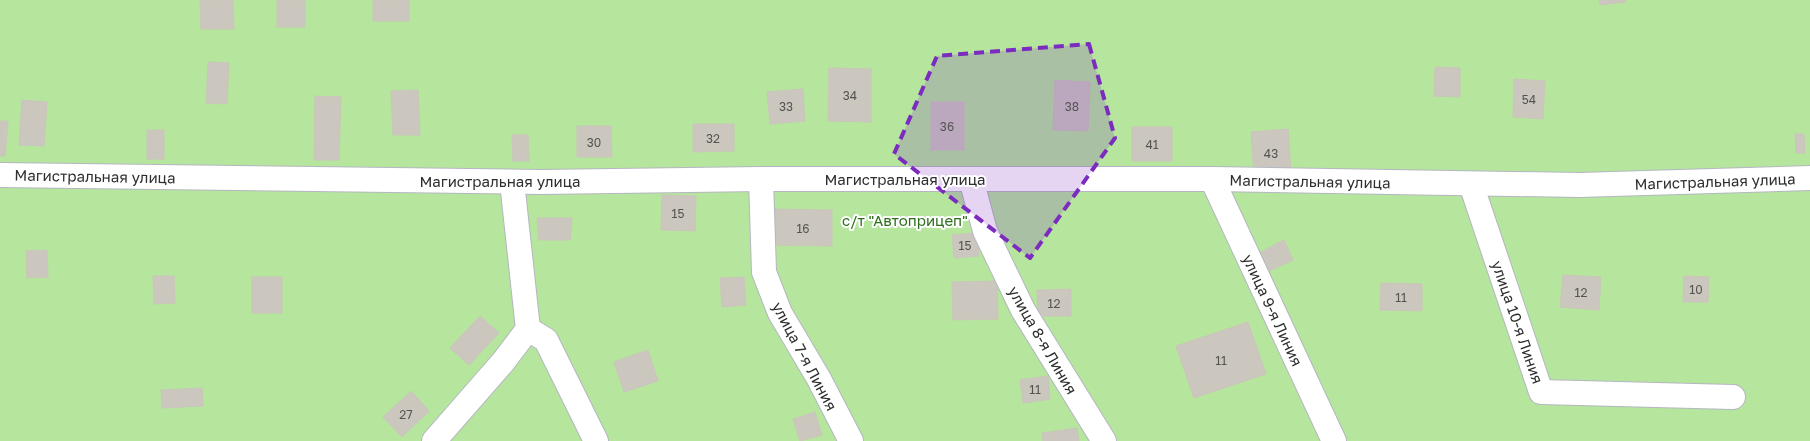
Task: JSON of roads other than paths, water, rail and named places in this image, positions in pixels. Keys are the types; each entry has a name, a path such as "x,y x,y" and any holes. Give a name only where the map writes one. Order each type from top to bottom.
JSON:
{"street":[{"name":"Магистральная улица","path":"0,175 512,182 761,179 1212,179 1579,185 1810,178"},
{"name":"улица 7-я Линия","path":"761,179 764,272 780,313 819,379 851,441"},
{"name":"улица 8-я Линия","path":"971,179 985,231 1023,310 1104,441"},
{"name":"улица 9-я Линия","path":"1212,179 1334,441"},
{"path":"434,441 504,362 528,328 512,182"},
{"name":"улица 10-я Линия","path":"1471,184 1542,392 1732,398"},
{"path":"528,328 546,340 596,441"}],"park label":[{"name":"с/т \"Автоприцеп\"","path":"905,220"}]}
